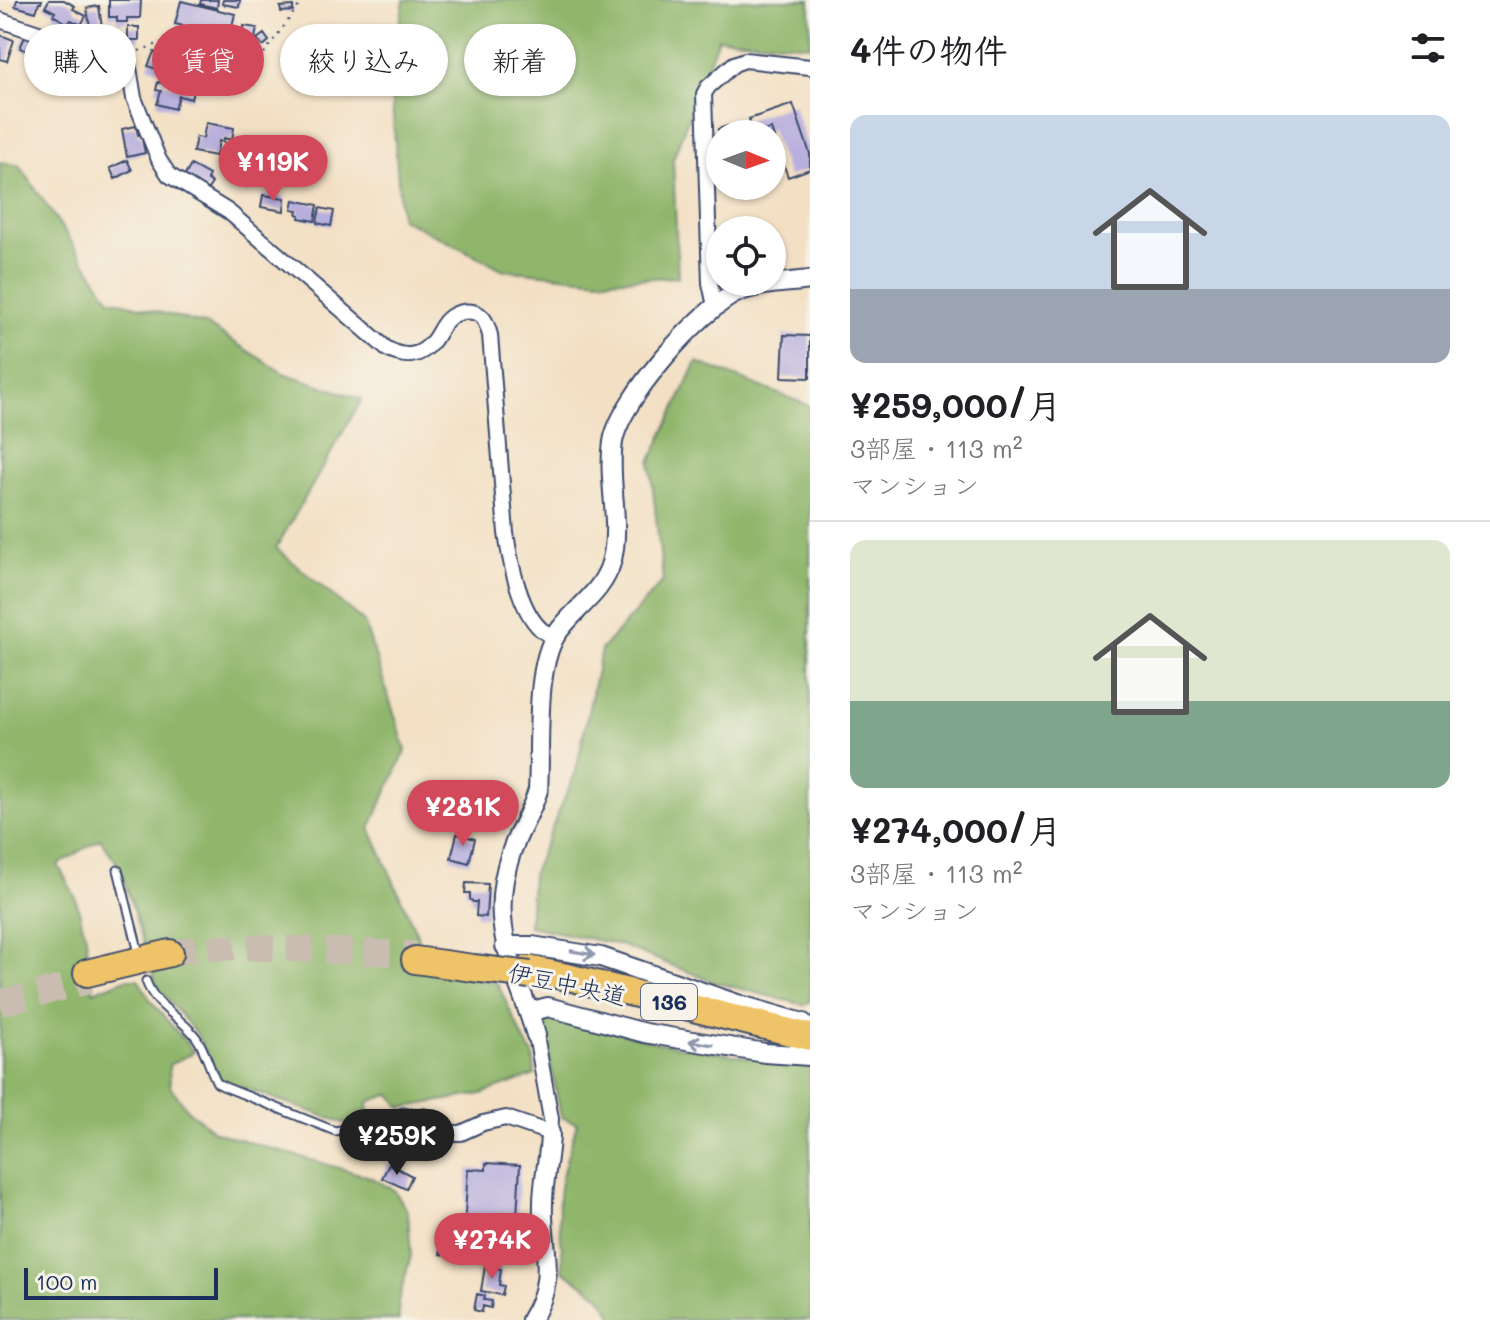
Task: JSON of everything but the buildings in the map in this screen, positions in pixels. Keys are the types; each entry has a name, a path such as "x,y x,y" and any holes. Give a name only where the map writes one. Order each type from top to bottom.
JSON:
{"highway":[{"path":"88,977 171,956"},
{"name":"伊豆中央道","path":"416,957 533,972 626,997 683,1018 809,1048"},
{"path":"533,972 571,971 737,1004"},
{"name":"伊豆中央道","path":"533,972 809,1048"}],"street":[{"path":"0,20 24,28"},
{"path":"715,306 710,283 704,94 734,64 745,60 810,67"},
{"path":"134,96 159,160 169,175 229,212 387,349 404,356 420,353 433,341 445,321 455,314 472,313 484,318 490,335 509,555 531,616 543,631 555,637"},
{"path":"531,1320 542,1302 547,1282 543,1198 550,1133 548,1098 536,1035 505,946 502,918 503,891 511,851 538,790 542,680 548,655 555,637 596,591 607,575 612,560 615,539 613,442 616,427 626,407 651,374 715,306 739,292 810,280"},
{"path":"505,946 532,946 601,957 737,1004 810,1024"},
{"path":"529,1012 548,1007 645,1033 765,1053 809,1048"},
{"path":"455,1133 506,1118 550,1133"}],"lane":[{"path":"118,870 139,956"},
{"path":"146,981 158,1002 195,1037 217,1083 225,1087 335,1131 359,1127 403,1112 425,1113 455,1133"}],"path":[{"path":"136,54 141,49 158,44 254,67 303,0"}],"green space":[{"path":"404,0 810,0 810,45 718,38 673,159 678,277 600,280 504,270 401,218 391,96 448,96 448,24 400,24"},
{"path":"0,162 20,166 110,299 207,325 283,373 362,399 276,548 364,622 406,750 370,828 419,939 419,969 497,983 533,1054 535,1075 481,1094 401,1108 391,1094 368,1102 369,1115 357,1123 347,1124 218,1079 197,1034 157,987 120,867 100,839 58,865 75,896 86,938 93,992 126,979 138,979 151,1001 194,1052 169,1065 170,1086 188,1110 215,1132 370,1177 394,1190 408,1212 411,1256 398,1302 399,1320 0,1320"},
{"path":"697,362 810,406 810,1002 804,1005 714,982 620,945 529,926 532,875 576,771 601,650 663,581 650,462"},
{"path":"547,1017 664,1044 810,1067 810,1320 616,1320 599,1295 562,1270 560,1189 577,1123 561,1117 543,1025"}],"tunnel":[{"path":"170,953 241,947 416,954"},
{"path":"0,1003 89,981"}]}
